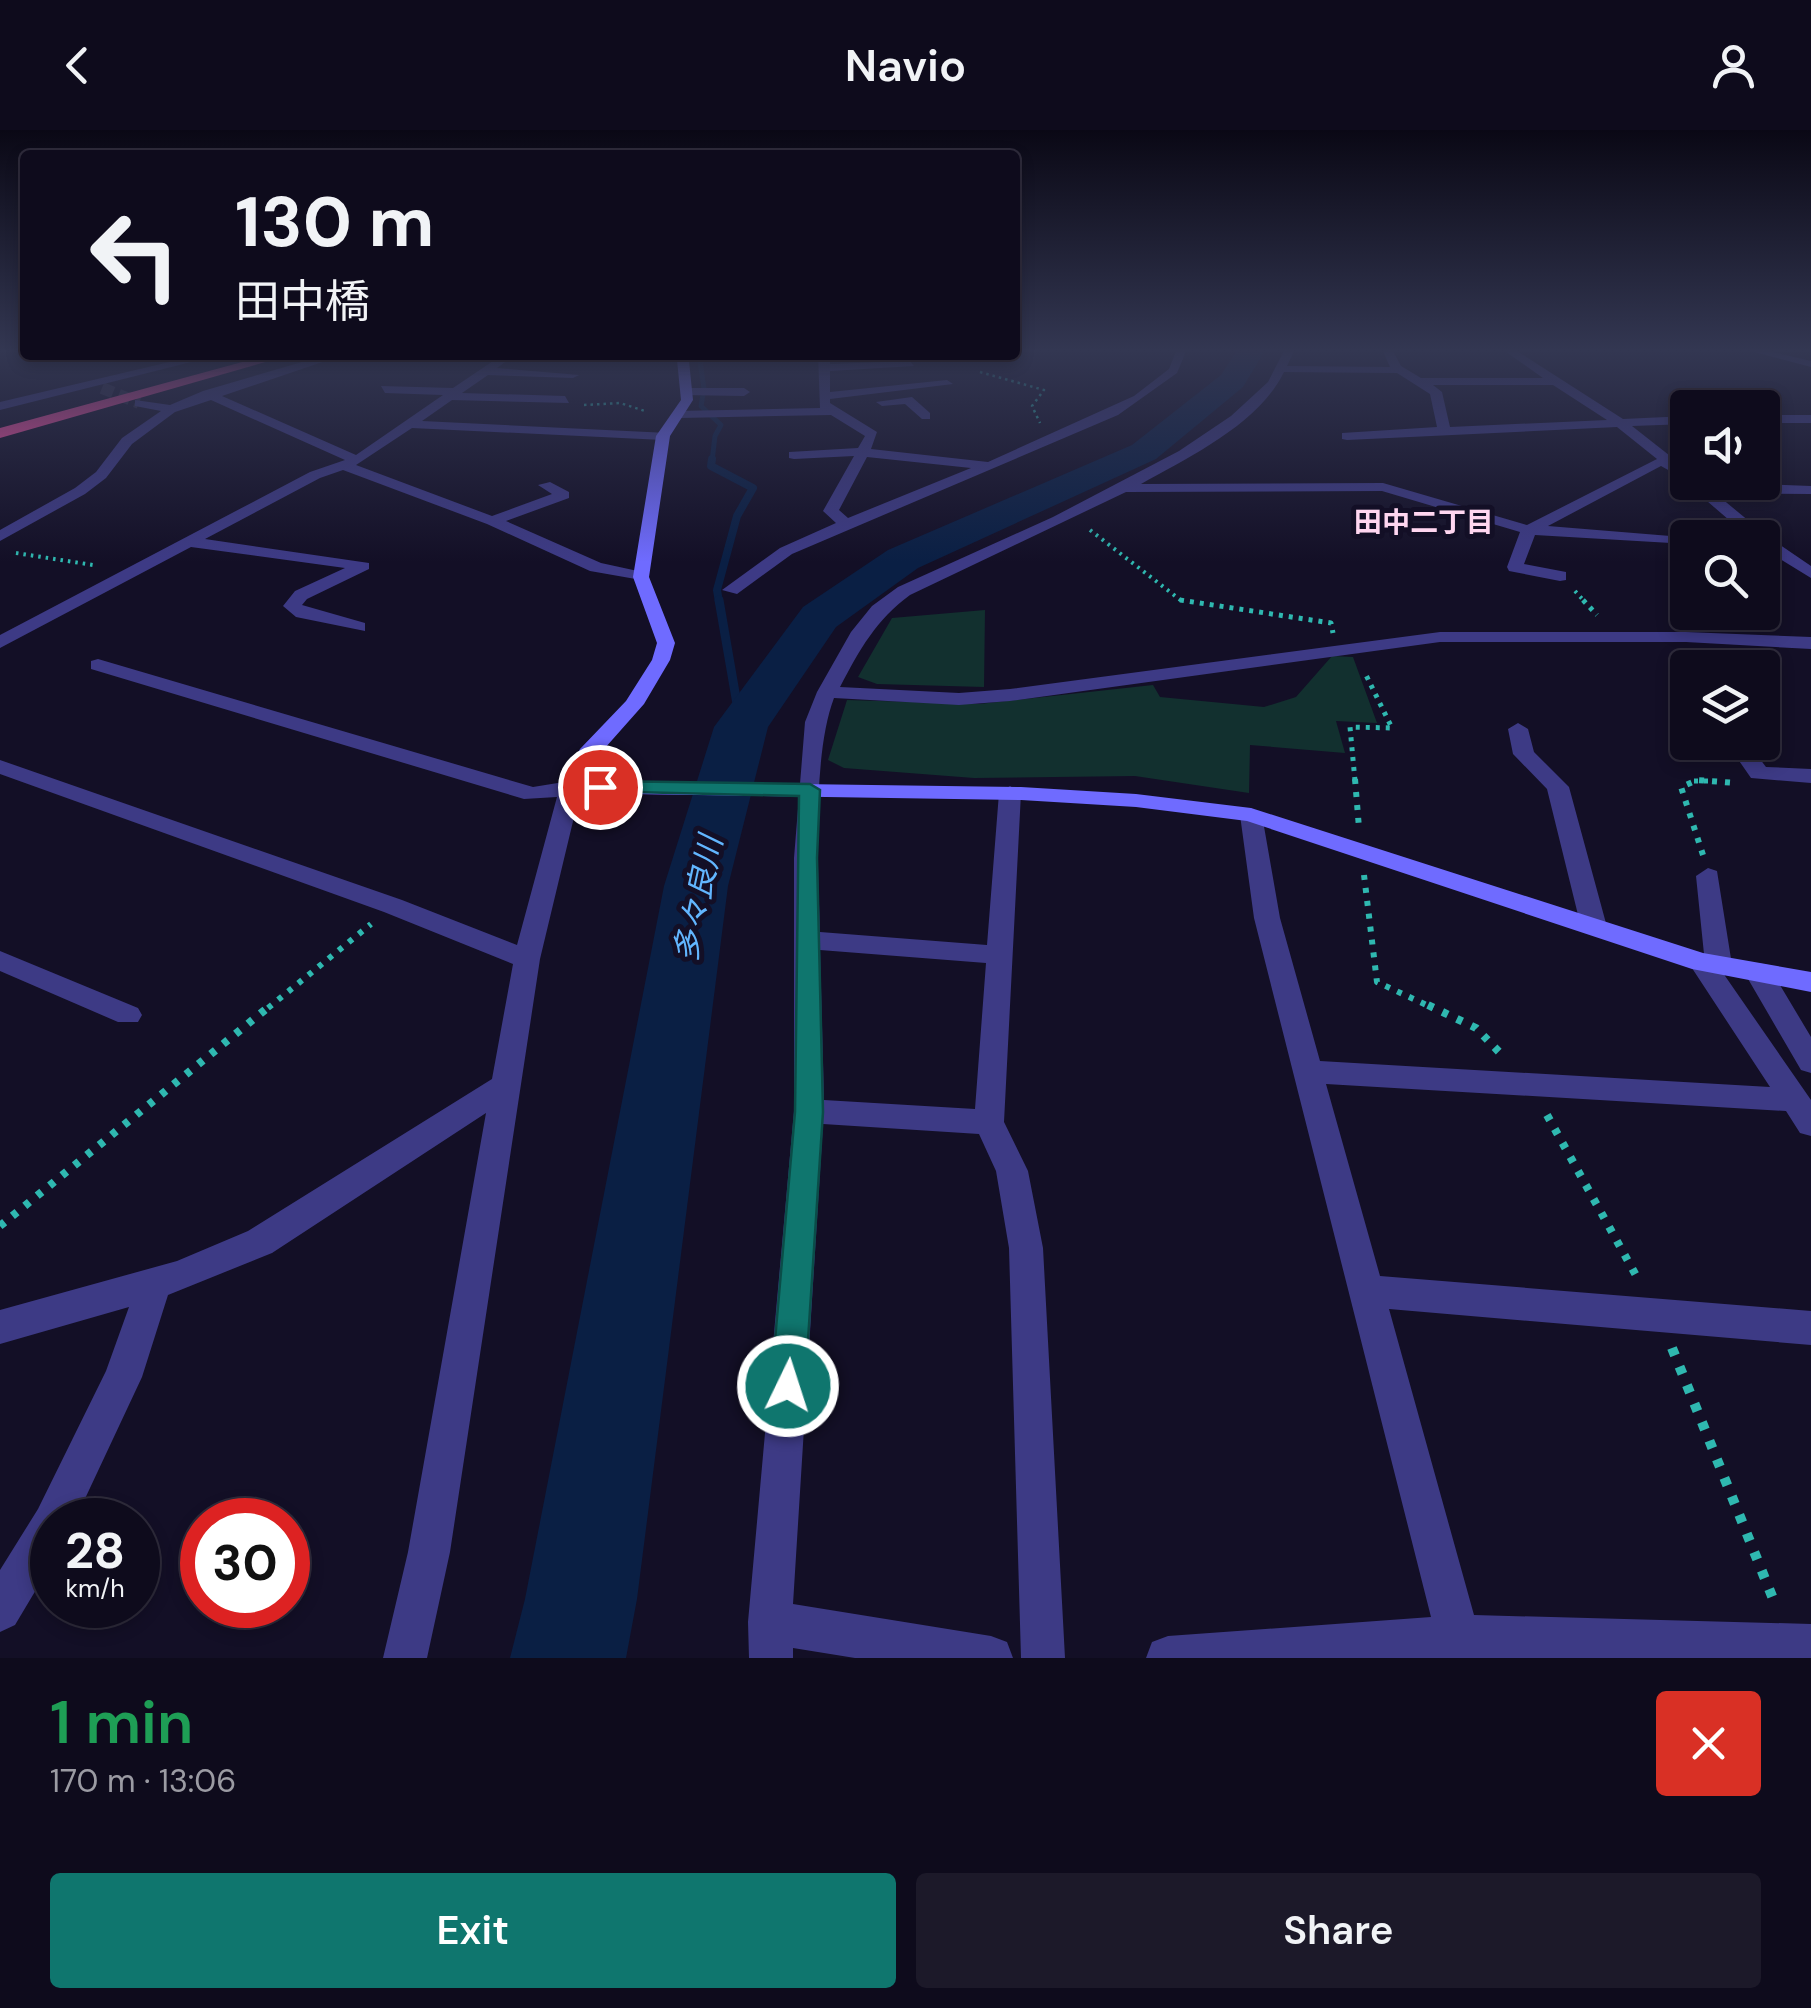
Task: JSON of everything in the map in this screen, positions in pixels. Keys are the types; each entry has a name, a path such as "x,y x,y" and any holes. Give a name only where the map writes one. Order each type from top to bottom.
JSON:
{"highway":[{"path":"0,432 43,420"}],"street":[{"path":"0,536 90,483 126,441 155,420"},
{"path":"262,420 596,567 640,577"},
{"path":"0,642 314,475 350,462 413,420"},
{"path":"405,1658 429,1552 528,959 570,788 588,754 634,704 661,660 666,643 640,577 662,436 674,420"},
{"path":"846,524 831,511 872,435 851,420"},
{"path":"731,590 786,551 1091,420"},
{"path":"990,1658 770,1640 809,1112 808,940 798,790 826,692 860,632 878,610 904,591 1124,488 1229,420"},
{"path":"1442,420 1444,431"},
{"path":"1347,436 1666,420"},
{"path":"1617,421 1668,461"},
{"path":"407,424 662,436"},
{"path":"794,455 863,452 989,466"},
{"path":"1560,576 1515,568 1529,530 1657,462 1668,461"},
{"path":"492,521 564,495 545,486"},
{"path":"1124,488 1383,487 1529,530 1670,537"},
{"path":"1780,489 1811,490"},
{"path":"1715,500 1739,520"},
{"path":"190,542 363,566 301,595 292,606 302,613 360,627"},
{"path":"1780,549 1803,561 1811,573"},
{"path":"826,692 959,699 1476,635 1811,643"},
{"path":"98,664 532,794 600,787 1010,792 1096,795 1251,814 1710,964 1811,982"},
{"path":"1518,729 1524,754 1558,787 1594,927"},
{"path":"1749,760 1758,773 1811,776"},
{"path":"0,767 394,906 528,959"},
{"path":"1010,792 989,1122 1012,1171 1026,1248 1044,1658"},
{"path":"1251,814 1268,918 1461,1648"},
{"path":"1708,876 1710,964 1802,1112"},
{"path":"808,940 1000,955"},
{"path":"0,960 128,1015"},
{"path":"1758,972 1811,1062"},
{"path":"1308,1072 1530,1084 1802,1112"},
{"path":"0,1327 154,1285 260,1242 505,1086"},
{"path":"809,1112 989,1122"},
{"path":"65,1498 123,1377 154,1285"},
{"path":"1365,1291 1811,1328"},
{"path":"0,1610 30,1560"},
{"path":"1168,1658 1461,1648 1801,1645"}],"path":[{"path":"1039,420 1046,442"},
{"path":"1070,514 1184,603 1332,623 1392,728 1350,727 1377,982 1476,1028 1530,1084 1658,1315 1801,1645"},
{"path":"0,551 134,571"},
{"path":"1560,576 1614,637"},
{"path":"1708,876 1682,787 1697,780 1750,784 1758,773"},
{"path":"0,1226 394,906"}],"green space":[{"path":"985,610 984,687 877,684 858,677 892,618"},
{"path":"1332,656 1353,657 1377,723 1336,721 1345,753 1250,745 1249,793 1135,776 974,778 844,768 828,760 847,700 979,704 1153,685 1160,697 1264,707 1296,697"}],"waterway":[{"path":"712,461 715,436 721,425 716,420"},
{"name":"多々良川","path":"568,1658 581,1599 696,886 741,727 819,617 903,559 1144,452 1183,420"},
{"path":"712,459 711,466 753,488 737,516 717,590 719,602"},
{"path":"719,600 741,727"}],"district":[{"name":"田中二丁目","path":"1424,522"}],"route":[{"path":"600,787 810,790 806,858 811,1024 809,1112 788,1386"}]}
